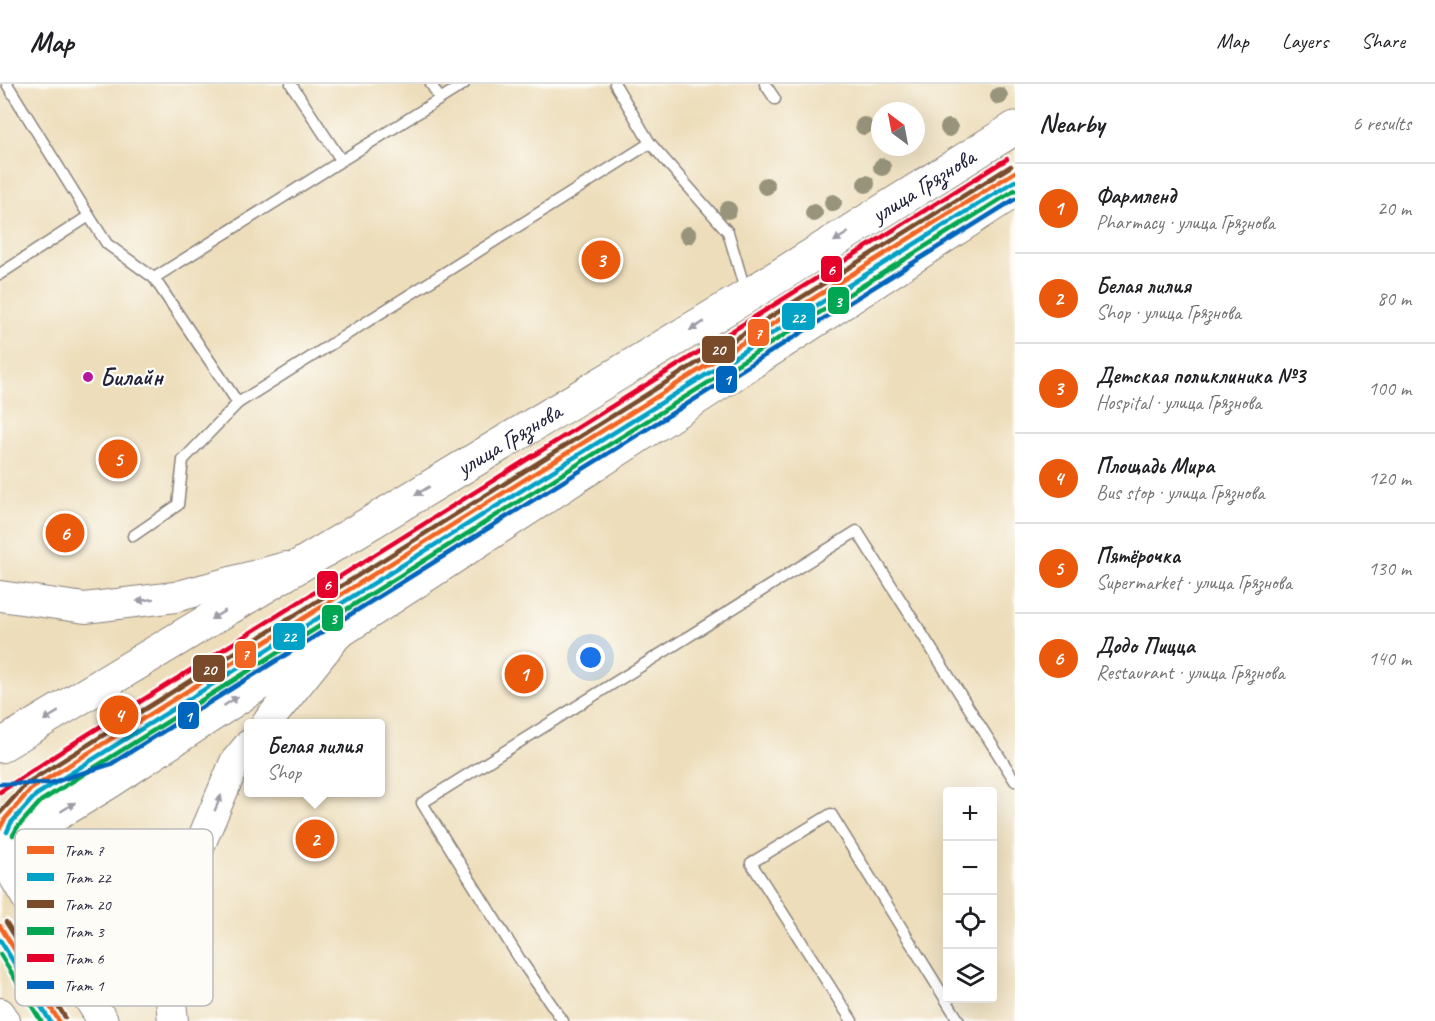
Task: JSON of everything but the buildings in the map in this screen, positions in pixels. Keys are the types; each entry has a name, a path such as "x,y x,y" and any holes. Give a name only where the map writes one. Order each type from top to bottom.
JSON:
{"main road":[{"name":"улица Грязнова","path":"0,746 747,296 1015,128"},
{"path":"35,829 1015,190"},
{"path":"0,596 85,608 175,597 304,562"},
{"path":"269,719 343,628"},
{"path":"208,829 236,762 244,752"},
{"path":"15,842 0,851 15,877"},
{"path":"93,1006 103,1021"},
{"path":"172,1006 173,1021"},
{"path":"0,1013 5,1021"}],"lane":[{"path":"7,84 107,244 154,278 238,403"},
{"path":"291,84 341,160"},
{"path":"431,84 440,99"},
{"path":"154,278 464,84"},
{"path":"615,84 650,143 728,232 747,296"},
{"path":"765,84 775,99"},
{"path":"134,536 178,505 183,460 238,403 650,143"},
{"path":"0,274 89,216"},
{"path":"563,1021 519,958 422,803 857,531 1015,781"},
{"path":"852,1021 751,863 831,814 959,1021"}],"tram line":[{"name":"6","path":"0,792 82,738 1007,159"},
{"name":"20","path":"0,813 27,783 1011,166"},
{"name":"7","path":"0,828 31,789 1015,172"},
{"name":"22","path":"7,832 11,823 36,795 1015,181"},
{"name":"3","path":"16,829 41,801 1015,190"},
{"name":"1","path":"0,784 51,783 111,764 1015,199"},
{"name":"3","path":"13,835 15,832"},
{"name":"20","path":"6,922 15,936"},
{"name":"7","path":"0,926 15,950"},
{"name":"22","path":"0,940 15,964"},
{"name":"3","path":"0,954 15,979"},
{"name":"3","path":"32,1006 41,1021"},
{"name":"22","path":"41,1006 50,1021"},
{"name":"7","path":"50,1006 59,1021"},
{"name":"20","path":"58,1006 65,1017"}],"place":[{"name":"Детская поликлиника №3","path":"601,260"},
{"name":"Билайн","path":"88,377"},
{"name":"Пятёрочка","path":"118,459"},
{"name":"Додо Пицца","path":"65,533"},
{"name":"Фармленд","path":"524,674"},
{"name":"Площадь Мира","path":"119,715"},
{"name":"Белая лилия","path":"315,839"}]}
